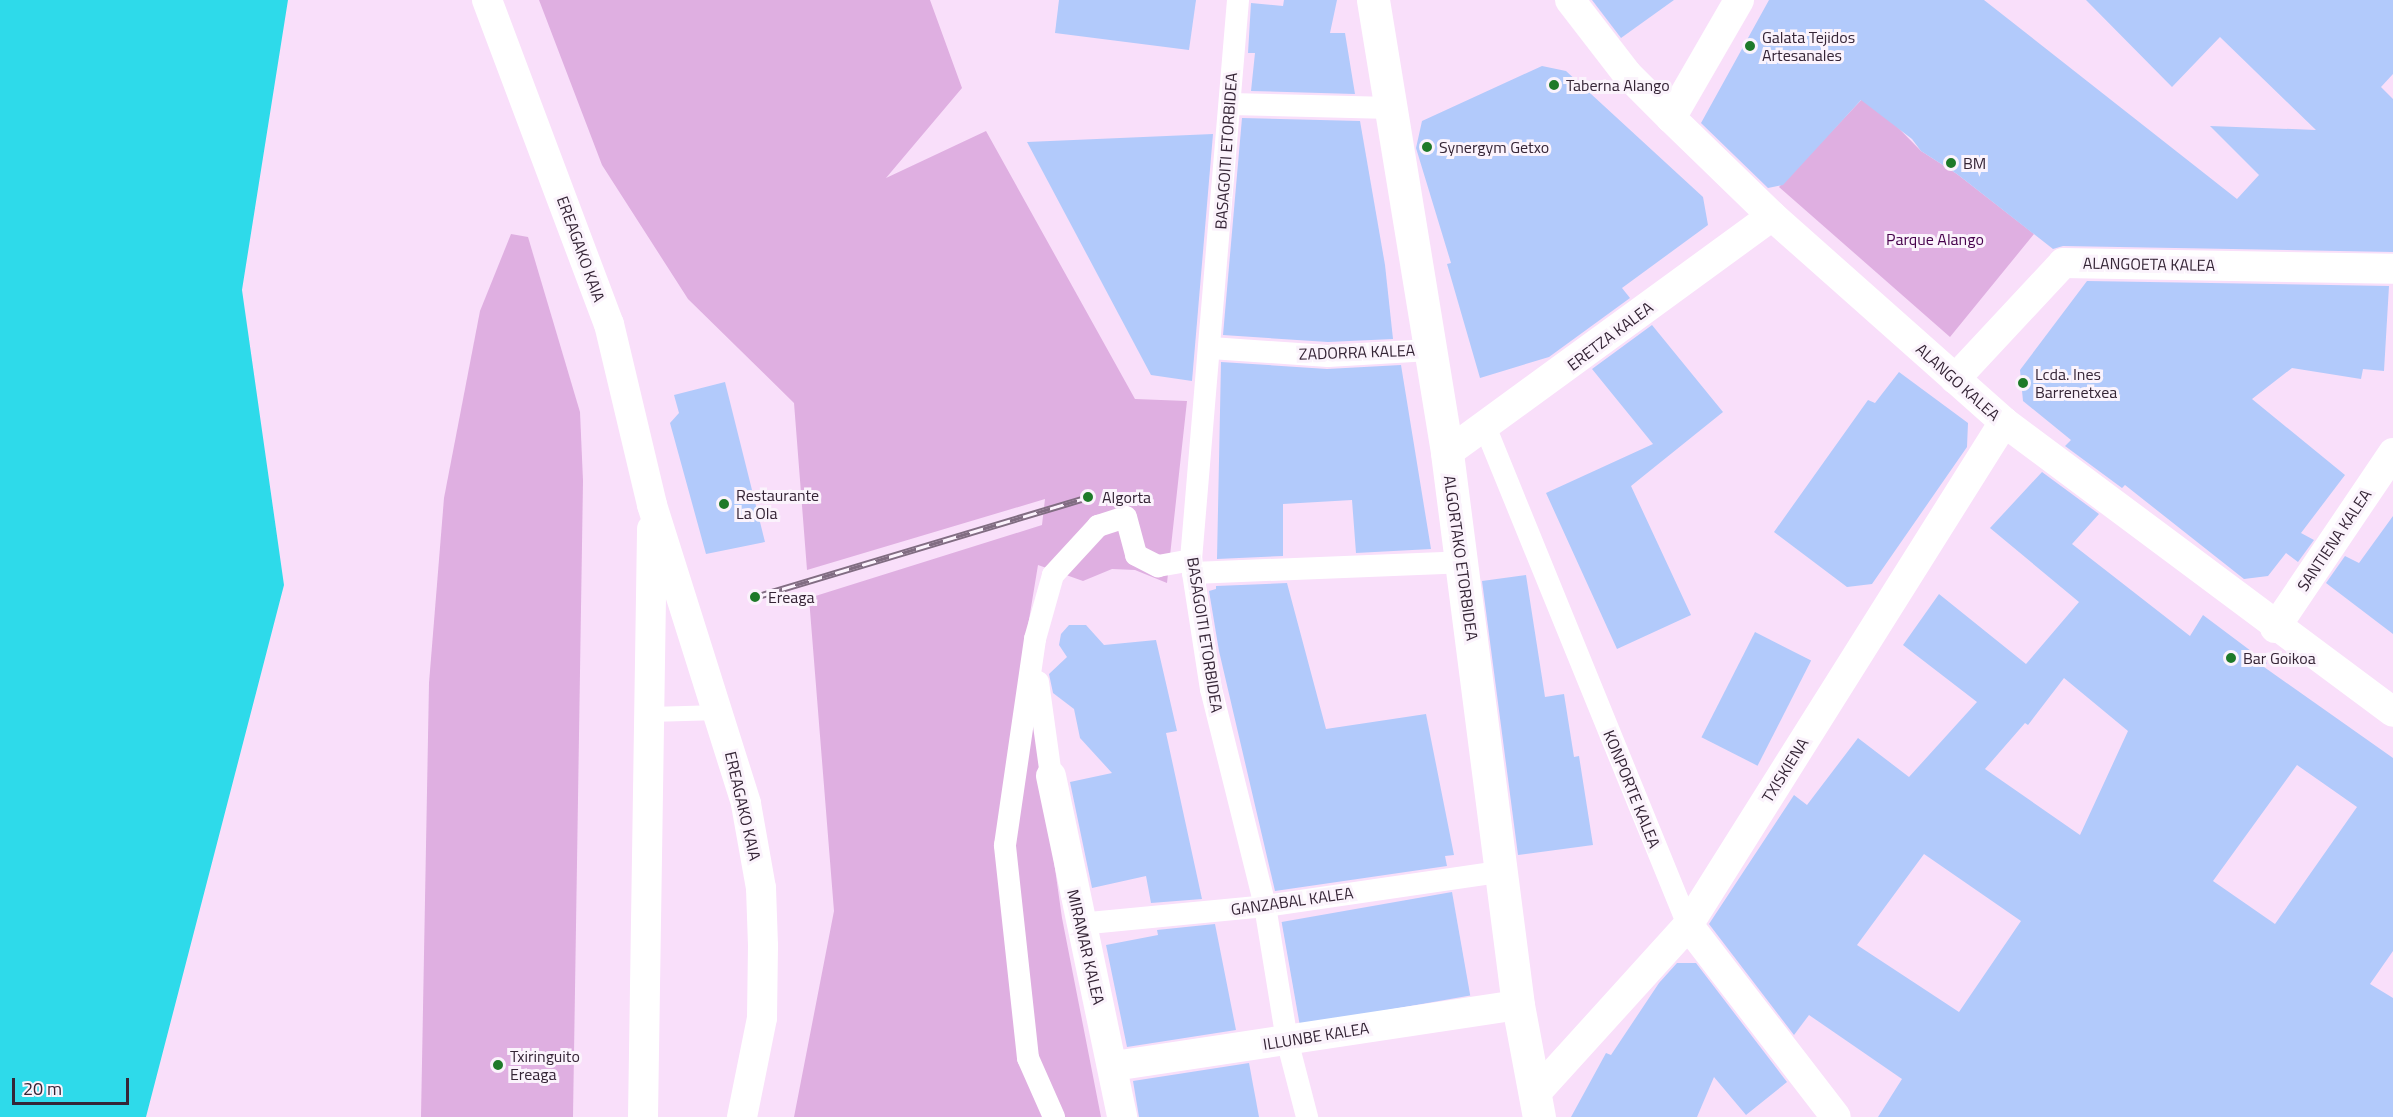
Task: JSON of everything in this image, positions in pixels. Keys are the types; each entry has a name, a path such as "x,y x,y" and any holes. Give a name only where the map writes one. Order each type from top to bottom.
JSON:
{"street":[{"name":"EREAGAKO KAIA","path":"487,0 609,324 652,505 719,712 746,804 761,888 762,1018 742,1117"},
{"name":"BASAGOITI ETORBIDEA","path":"1238,0 1192,567 1211,689 1265,906 1287,1040 1307,1117"},
{"name":"ALGORTAKO ETORBIDEA","path":"1373,0 1447,453 1504,871 1518,1005 1537,1106"},
{"name":"ALANGO KALEA","path":"1570,0 1627,74 1671,118 1772,216 2004,422 2275,628 2393,712"},
{"path":"1671,118 1739,0"},
{"path":"1230,104 1391,108"},
{"name":"ERETZA KALEA","path":"1447,453 1486,429 1772,216"},
{"name":"ALANGOETA KALEA","path":"1955,379 2062,262 2393,269"},
{"name":"ZADORRA KALEA","path":"1211,348 1328,356 1430,350"},
{"name":"TXISKIENA","path":"1537,1106 1688,925 2004,422"},
{"name":"KONPORTE KALEA","path":"1486,429 1688,925 1836,1117"},
{"name":"SANTIENA KALEA","path":"2275,628 2393,453"},
{"name":"EREAGAKO KAIA","path":"643,1117 652,505"},
{"path":"1054,1117 1028,1058 1005,845 1035,639 1053,575 1098,526 1126,517 1136,555 1158,566 1462,562"},
{"path":"1035,639 1041,718 1051,776"},
{"name":"MIRAMAR KALEA","path":"1051,776 1079,924 1114,1066 1122,1117"},
{"name":"GANZABAL KALEA","path":"1079,924 1265,906 1504,871"},
{"name":"ILLUNBE KALEA","path":"1114,1066 1518,1005"}],"lane":[{"path":"650,714 719,712"}],"green space":[{"path":"539,0 930,0 962,88 886,178 986,131 1135,399 1187,401 1167,583 1135,570 1112,569 1083,581 1038,565 1024,650 1062,918 1101,1117 794,1117 834,911 809,598 1042,525 1045,499 807,570 794,403 688,299 602,165"},
{"name":"Parque Alango","path":"1866,95 1921,151 1957,174 2034,234 1950,337 1779,187"},
{"path":"511,234 528,237 580,412 583,481 573,1117 421,1117 429,683 444,498 480,311"}],"water":[{"path":"0,0 288,0 242,290 284,585 146,1117 0,1117"}],"building":[{"path":"1059,0 1196,0 1189,50 1055,33"},
{"path":"1284,0 1337,0 1330,33 1345,33 1355,94 1251,91 1255,53 1248,53 1251,3 1283,6"},
{"path":"1592,0 1674,0 1621,38"},
{"path":"1769,0 1984,0 2237,199 2259,175 2210,126 2316,130 2220,37 2172,87 2086,0 2393,0 2393,74 2381,87 2393,99 2393,252 2063,246 2053,249 1957,174 1921,151 1912,139 1861,100 1783,185 1768,188 1701,123"},
{"path":"1542,66 1566,71 1703,197 1708,225 1622,288 1630,298 1549,357 1480,378 1447,264 1451,263 1416,148 1422,121"},
{"path":"1242,118 1360,121 1385,265 1393,339 1328,342 1223,335"},
{"path":"1213,134 1192,381 1151,375 1027,142"},
{"path":"2087,281 2389,286 2384,371 2363,369 2361,379 2292,368 2252,399 2345,475 2301,533 2314,540 2298,562 2286,553 2268,576 2244,579 2125,485 2122,488 2065,446 2071,440 2023,401 2020,370"},
{"path":"1652,325 1723,412 1631,486 1691,615 1617,649 1546,493 1653,444 1592,369"},
{"path":"1221,362 1327,369 1401,365 1431,549 1356,553 1352,500 1283,504 1283,556 1217,559"},
{"path":"1899,372 1968,423 1967,447 1872,584 1847,587 1774,532 1868,400 1875,403"},
{"name":"Restaurante La Ola","path":"725,382 765,542 706,554 670,423 679,413 674,395"},
{"path":"2042,472 2099,514 2072,544 2190,636 2203,615 2267,663 2264,667 2393,758 2393,951 2370,984 2393,998 2393,1117 1878,1117 1902,1079 1809,1015 1794,1035 1709,924 1794,795 1807,805 1858,738 1909,777 1977,702 1903,645 1939,594 2026,664 2079,602 1990,528","holes":["2064,678 2128,731 2080,835 1985,769 2025,723 2028,725","2297,765 2357,807 2275,924 2213,881","1924,854 2021,921 1959,1012 1857,945"]},
{"path":"2393,516 2393,634 2326,583 2345,556 2359,563"},
{"path":"1526,575 1545,697 1564,694 1574,757 1579,756 1593,845 1518,855 1482,581"},
{"path":"1287,583 1326,729 1426,714 1454,855 1445,856 1447,866 1275,891 1219,651 1209,591 1216,589 1216,586"},
{"path":"1069,625 1086,625 1104,645 1156,640 1177,731 1166,733 1202,899 1151,903 1146,876 1092,888 1070,782 1112,773 1080,738 1074,709 1053,693 1049,674 1067,657 1059,645 1061,634"},
{"path":"1755,632 1811,661 1758,766 1701,737"},
{"path":"1452,892 1470,995 1300,1025 1282,922"},
{"path":"1215,924 1236,1030 1127,1047 1106,945 1158,935 1157,930"},
{"path":"1677,963 1696,963 1787,1082 1746,1115 1714,1077 1697,1117 1571,1117 1606,1053 1611,1055 1659,983"},
{"path":"1249,1063 1259,1117 1139,1117 1133,1081"}],"railway":[{"path":"755,597 1088,497"}],"place":[{"name":"Galata Tejidos Artesanales","path":"1750,46"},
{"name":"Taberna Alango","path":"1554,85"},
{"name":"Synergym Getxo","path":"1427,147"},
{"name":"BM","path":"1951,163"},
{"name":"Lcda. Ines Barrenetxea","path":"2023,383"},
{"name":"Algorta","path":"1088,497"},
{"name":"Restaurante La Ola","path":"724,504"},
{"name":"Ereaga","path":"755,597"},
{"name":"Bar Goikoa","path":"2231,658"},
{"name":"Txiringuito Ereaga","path":"498,1065"}]}
